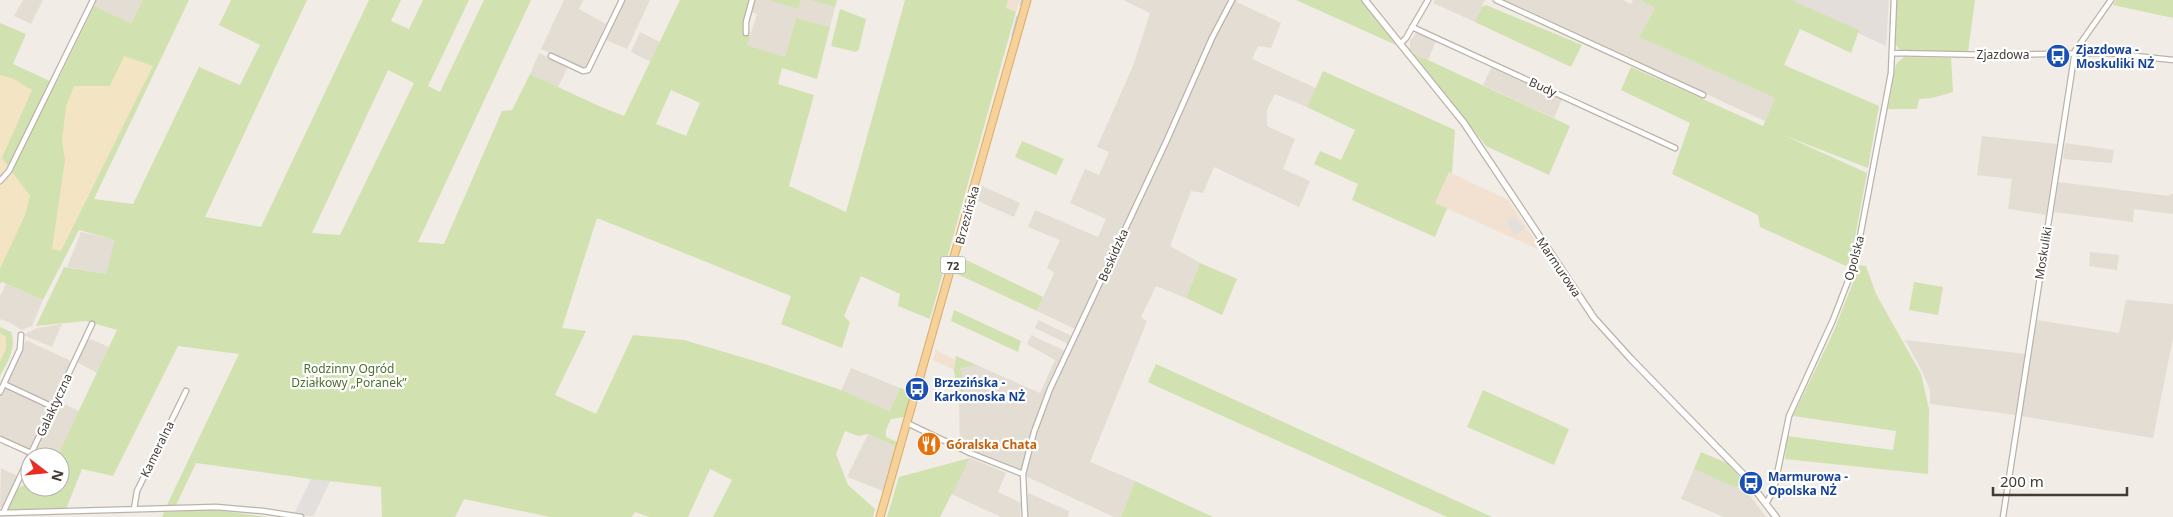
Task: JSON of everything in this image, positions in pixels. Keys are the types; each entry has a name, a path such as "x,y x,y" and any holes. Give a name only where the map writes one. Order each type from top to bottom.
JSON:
{"main road":[{"name":"Brzezińska","path":"880,517 1027,0"}],"street":[{"path":"0,181 8,171 93,0"},
{"path":"551,56 586,71 622,0"},
{"path":"746,33 746,22 752,0"},
{"name":"Beskidzka","path":"1025,517 1023,474 1034,432 1050,389 1166,142 1212,38 1232,0"},
{"name":"Marmurowa","path":"1365,0 1464,123 1594,318 1630,359 1721,451 1775,517"},
{"path":"1400,44 1428,0"},
{"path":"1496,0 1703,95"},
{"name":"Opolska","path":"1766,504 1774,489 1788,416 1833,320 1855,263 1891,74 1894,0"},
{"name":"Moskuliki","path":"2003,517 2075,53 2111,0"},
{"name":"Budy","path":"1412,27 1675,148"},
{"name":"Zjazdowa","path":"1892,53 1993,55 2108,53 2173,60"},
{"name":"Galaktyczna","path":"34,447 92,324"},
{"path":"0,392 20,349 21,335"},
{"path":"4,384 53,407"},
{"name":"Kameralna","path":"134,509 136,491 186,391"},
{"path":"907,424 977,456 1023,474"},
{"path":"0,439 20,448"},
{"name":"Galaktyczna","path":"1,513 20,475"},
{"path":"1,513 229,507 302,517"}],"shaded area":[{"path":"23,0 43,0 31,24 14,16"},
{"path":"96,0 143,0 131,23 94,6"},
{"path":"564,0 583,0 579,9 606,24 587,66 582,68 541,49"},
{"path":"625,0 650,0 627,49 606,40"},
{"path":"754,0 809,0 835,7 830,27 796,18 785,57 747,45 757,14 751,12"},
{"path":"1008,0 1020,0 1016,12 1006,8"},
{"path":"1123,0 1238,0 1237,2 1281,23 1271,48 1258,46 1252,59 1316,88 1307,107 1275,94 1267,110 1267,126 1295,139 1283,169 1310,181 1299,207 1214,167 1203,193 1191,191 1170,246 1200,263 1186,298 1156,286 1141,317 1147,321 1090,462 1135,481 1121,517 1114,517 960,446 959,403 954,370 956,356 1040,393 1055,360 1027,344 1031,335 1065,351 1068,344 1035,328 1038,320 1072,336 1075,329 1037,311 1054,273 1047,268 1060,240 1028,227 1035,210 1098,237 1106,219 1070,203 1085,169 1099,175 1109,152 1097,147 1133,66 1150,13"},
{"path":"1435,0 1485,0 1475,22 1433,3"},
{"path":"1501,0 1623,0 1631,4 1633,0 1640,0 1655,8 1639,37 1775,98 1765,121"},
{"path":"1787,0 1889,0 1886,46"},
{"path":"640,32 660,42 651,62 631,52"},
{"path":"1416,33 1436,41 1428,60 1410,51 1410,41"},
{"path":"539,53 568,67 558,87 530,74"},
{"path":"1492,66 1562,99 1554,118 1483,85"},
{"path":"1982,136 2057,144 2046,215 2008,209 2012,179 1977,175"},
{"path":"2065,143 2114,150 2112,163 2063,159"},
{"path":"1449,172 1508,200 1542,251 1435,203"},
{"path":"2058,182 2169,196 2173,194 2173,214 2134,209 2133,222 2054,212"},
{"path":"982,186 1020,203 1014,217 978,201"},
{"path":"1514,216 1524,229 1515,235 1506,221"},
{"path":"81,232 116,240 106,274 67,267"},
{"path":"2090,252 2119,255 2117,270 2089,266"},
{"path":"6,284 43,300 32,326 21,330 11,323 0,319 0,296"},
{"path":"2126,300 2173,304 2173,338 2153,438 2021,416 2037,320 2119,333"},
{"path":"62,324 52,347 23,335 37,328"},
{"path":"88,338 109,347 97,373 77,362"},
{"path":"26,340 69,360 70,363 53,401 50,403 7,382"},
{"path":"1905,340 2026,354 2016,415 1930,404 1930,390"},
{"path":"936,350 955,360 954,370 933,360"},
{"path":"851,368 900,388 891,411 841,391"},
{"path":"7,388 47,407 49,411 31,447 23,447 0,436 0,395 3,389"},
{"path":"58,401 79,411 62,447 36,447"},
{"path":"868,434 895,446 883,491 847,477"},
{"path":"970,458 1006,473 998,492 1021,503 1020,517 1001,517 951,494"},
{"path":"1,468 18,476 3,506 0,508"},
{"path":"1694,469 1740,489 1743,486 1766,517 1724,517 1681,499"},
{"path":"311,479 330,481 313,516 294,514"},
{"path":"1028,493 1069,511 1068,517 1028,517"}],"green space":[{"name":"Rodzinny Ogród Działkowy „Poranek”","path":"143,0 189,0 94,199 133,204 199,67 240,85 260,45 219,25 231,0 307,0 205,217 261,227 369,0 401,0 391,21 409,29 423,0 469,0 428,86 440,92 484,0 531,0 418,242 444,244 502,111 512,110 530,74 624,116 680,0 752,0 746,34 750,36 747,45 785,57 796,18 830,27 817,79 782,68 778,84 814,95 789,186 846,212 905,0 1008,0 1006,8 1016,12 930,319 898,306 900,294 861,276 844,316 850,322 842,348 781,324 791,296 597,218 562,328 586,331 555,395 596,414 633,335 684,340 765,364 838,389 890,411 900,388 913,392 904,417 891,419 886,430 886,437 899,443 891,471 888,471 895,446 868,434 858,436 845,431 836,454 848,485 875,509 873,517 713,517 732,480 710,469 688,517 649,517 635,512 632,517 550,517 464,499 455,517 382,517 381,487 330,481 313,516 304,515 311,479 196,463 176,505 167,505 239,354 178,346 113,476 82,469 66,509 8,510 15,491 20,488 20,497 70,497 70,447 62,447 117,330 86,321 36,326 64,267 106,274 115,240 79,230 43,300 2,282 0,284 0,23 26,34 13,64 56,84 94,6 131,23","holes":["388,70 414,83 340,235 312,233","671,90 700,103 686,136 656,124"]},
{"path":"769,0 801,0 798,9"},
{"path":"809,0 837,0 835,7"},
{"path":"1296,0 1361,0 1396,45"},
{"path":"1640,0 1791,0 1859,30 1851,53 1800,29 1784,65 1879,106 1868,168 1783,135 1867,173 1851,259 1846,266 1760,227 1758,215 1672,174 1690,123 1621,90 1631,67 1763,126 1775,98 1639,37 1655,8"},
{"path":"1897,0 1975,0 1968,52 1901,51 1895,44"},
{"path":"2116,0 2173,0 2173,18 2113,5"},
{"path":"1486,5 1582,45 1571,67 1475,22 1482,7"},
{"path":"840,9 866,19 859,49 856,52 831,46"},
{"path":"1413,53 1570,126 1549,175 1486,146"},
{"path":"1904,57 1951,58 1953,92 1932,98 1919,99 1917,109 1888,109 1896,64"},
{"path":"1323,71 1455,130 1452,173 1449,172 1435,203 1447,208 1435,237 1352,200 1358,184 1314,164 1320,151 1341,160 1355,130 1307,107"},
{"path":"1022,141 1064,159 1056,175 1015,157"},
{"path":"962,258 1043,297 1037,311 957,274"},
{"path":"1200,263 1237,279 1222,315 1186,298"},
{"path":"1860,265 1866,266 1876,294 1921,374 1929,409 1928,474 1785,459 1787,436 1893,450 1896,431 1793,416 1833,333"},
{"path":"1914,282 1943,287 1938,315 1909,310"},
{"path":"954,310 1021,341 1018,352 951,321"},
{"path":"0,327 11,332 13,344 0,376"},
{"path":"956,356 976,365 960,368 964,382 962,404 959,403 954,370"},
{"path":"1156,364 1492,517 1447,517 1156,386 1148,382"},
{"path":"1483,390 1569,429 1554,465 1467,427"},
{"path":"1701,452 1729,464 1741,479 1737,488 1694,469"},
{"path":"970,458 940,517 887,517 899,477"},
{"path":"1135,481 1213,517 1121,517"},
{"path":"215,510 268,517 162,517 164,512"}],"sand":[{"path":"124,56 153,66 61,251 52,249 65,160 62,141 66,106 74,86 110,86"},
{"path":"0,75 14,79 32,90 2,158 30,196 25,215 0,269"},
{"path":"0,333 6,337 6,349 0,362"}],"waterway":[{"path":"1020,5 1022,0"},
{"path":"1012,36 1017,16"}],"place":[{"name":"Zjazdowa - Moskuliki NŻ","path":"2058,56"},
{"name":"Brzezińska - Karkonoska NŻ","path":"917,389"},
{"name":"Góralska Chata","path":"929,444"},
{"name":"Marmurowa - Opolska NŻ","path":"1751,483"}]}
